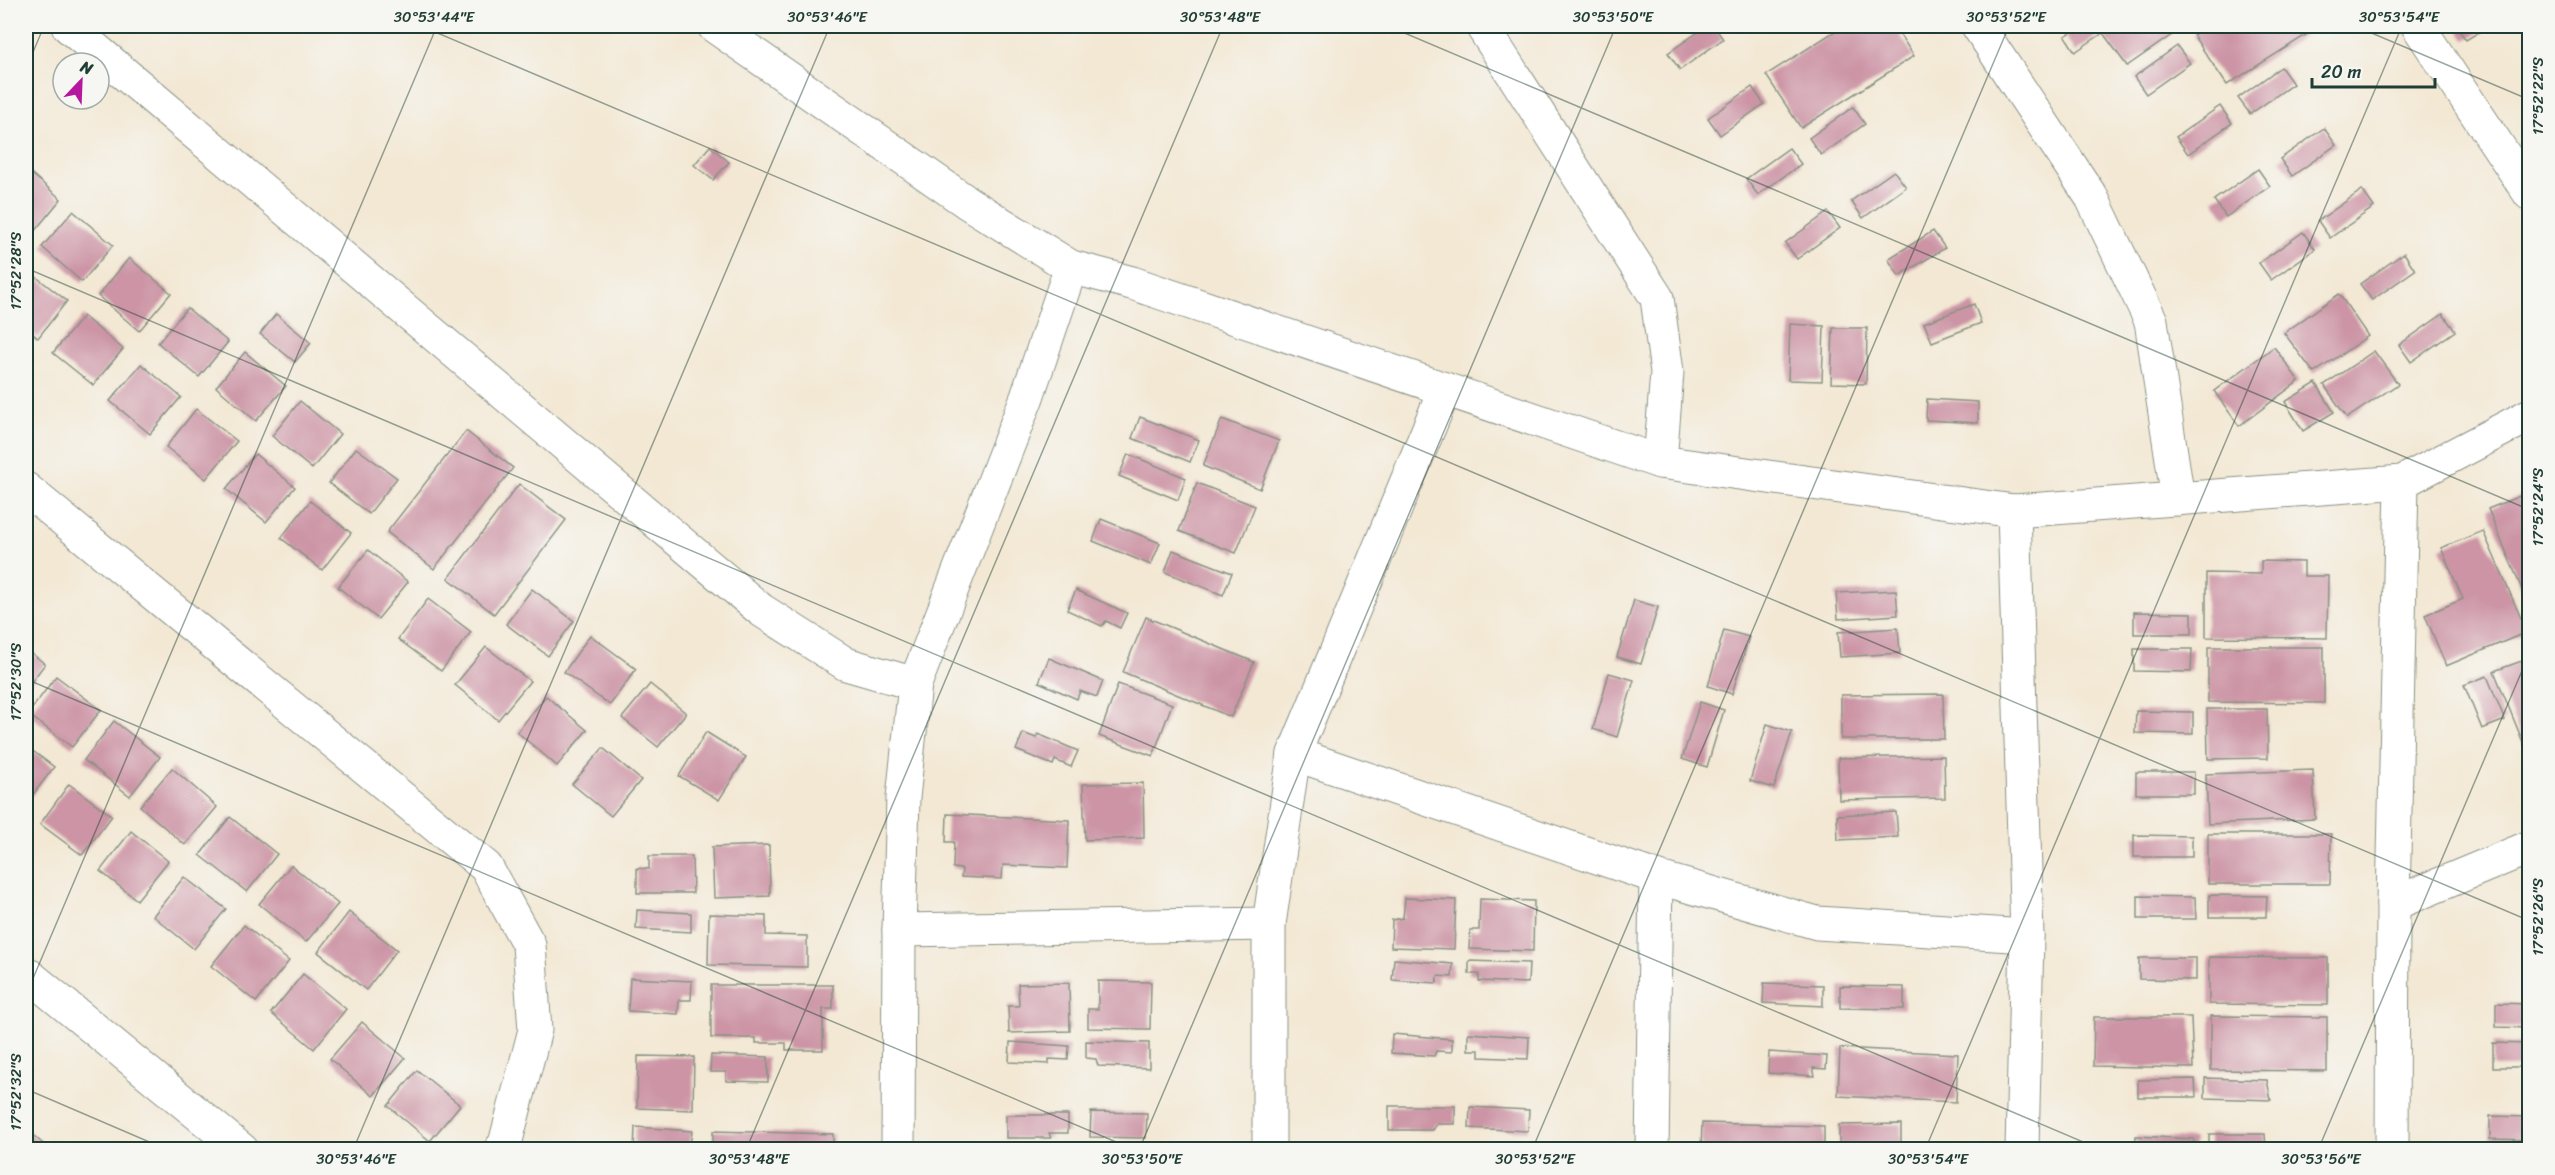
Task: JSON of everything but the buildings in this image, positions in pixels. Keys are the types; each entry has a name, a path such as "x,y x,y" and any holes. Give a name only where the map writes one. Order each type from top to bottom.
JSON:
{"street":[{"path":"68,26 761,610 846,664 915,684"},
{"path":"714,26 968,203 1071,267 1132,283 1660,462 2014,511 2402,482 2529,415"},
{"path":"1482,26 1657,298 1667,372 1660,462"},
{"path":"1978,26 2092,198 2151,321 2178,499"},
{"path":"2418,26 2529,194"},
{"path":"898,1149 899,930 903,798 915,684 1028,397 1071,267"},
{"path":"1269,1149 1269,924 1294,754 1445,389"},
{"path":"2392,1149 2393,904 2402,482"},
{"path":"26,489 486,867 529,945 535,1030 505,1144 500,1149"},
{"path":"2014,511 2027,936 2022,1149"},
{"path":"1294,754 1656,877 1817,922 2027,936"},
{"path":"2393,904 2529,848"},
{"path":"1652,1149 1656,877"},
{"path":"899,930 1269,924"},
{"path":"26,973 242,1149"}]}
